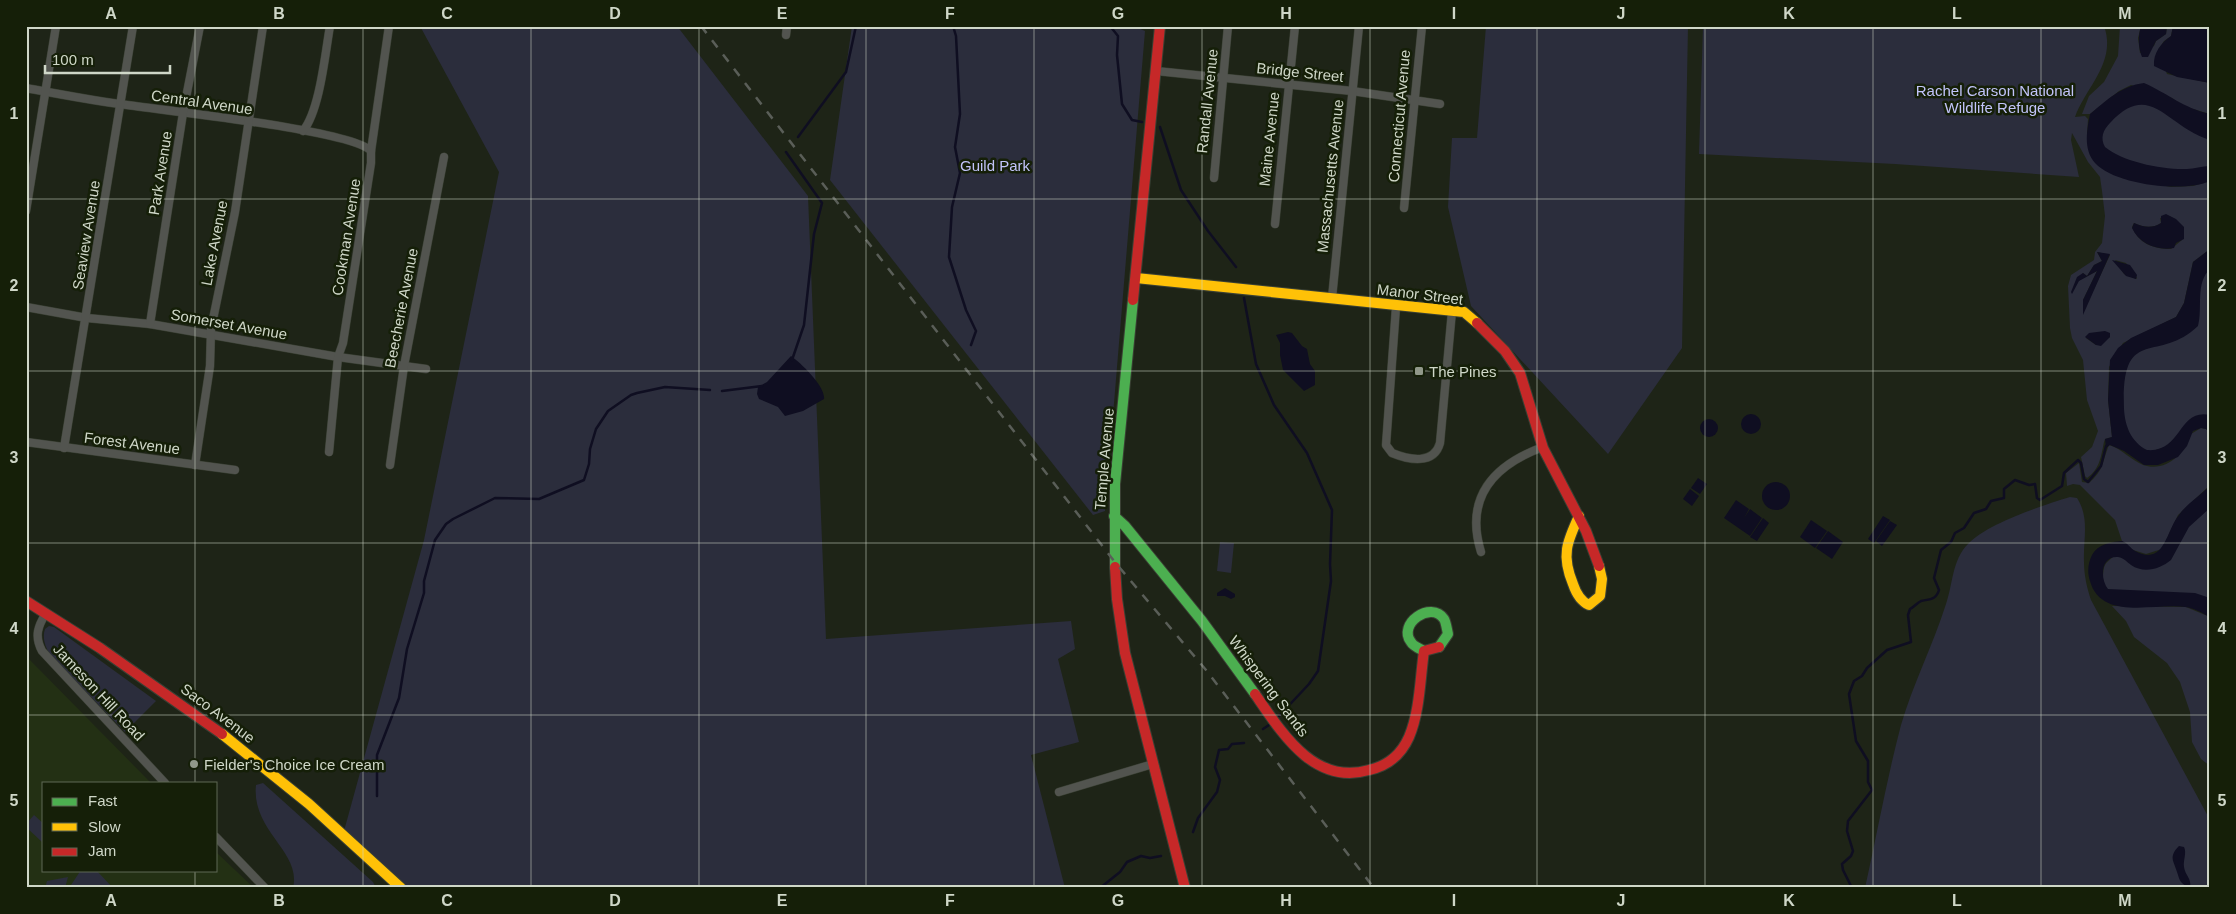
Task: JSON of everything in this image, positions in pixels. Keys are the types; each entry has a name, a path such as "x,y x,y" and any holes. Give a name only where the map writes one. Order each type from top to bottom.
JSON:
{"street":[{"path":"26,212 56,26"},
{"name":"Seaview Avenue","path":"64,448 133,26"},
{"name":"Park Avenue","path":"150,324 183,113 200,26"},
{"name":"Lake Avenue","path":"195,465 210,366 210,335 235,212 264,26"},
{"path":"303,131 310,122 314,108 330,26"},
{"name":"Cookman Avenue","path":"329,452 338,357 343,343 371,163 371,151 389,26"},
{"name":"Temple Avenue","path":"1160,26 1115,484 1114,549 1121,633 1129,673 1185,888"},
{"name":"Randall Avenue","path":"1214,178 1228,26"},
{"name":"Maine Avenue","path":"1275,224 1295,26"},
{"name":"Massachusetts Avenue","path":"1332,298 1359,26"},
{"name":"Connecticut Avenue","path":"1404,208 1422,26"},
{"name":"Bridge Street","path":"1156,71 1288,84 1440,104"},
{"name":"Central Avenue","path":"26,88 121,105 303,131 360,144 371,151"},
{"name":"Beecherie Avenue","path":"390,465 404,366 444,156"},
{"name":"Manor Street","path":"1136,278 1468,314 1515,364 1522,379 1543,447 1579,516 1595,548 1599,566 1600,594 1596,602 1589,605 1579,598 1564,562 1566,544 1579,516"},
{"path":"1396,307 1386,445 1392,453 1418,459 1426,459 1433,456 1440,443 1452,311"},
{"name":"Somerset Avenue","path":"26,308 86,318 150,324 338,357 426,369"},
{"name":"Forest Avenue","path":"26,442 235,470"},
{"path":"1481,552 1476,535 1475,522 1478,502 1484,491 1504,467 1523,455 1543,447"},
{"name":"Whispering Sands","path":"1114,516 1163,572 1226,654 1262,706 1303,755 1321,768 1338,773 1364,772 1384,765 1401,752 1407,741 1415,713 1424,651"},
{"name":"Saco Avenue","path":"26,601 87,638 173,698 268,770 347,837 401,888"},
{"name":"Jameson Hill Road","path":"46,613 37,629 37,638 42,651 164,782"},
{"path":"1059,792 1152,764"},
{"path":"218,838 265,888"}],"shaded area":[{"path":"2141,26 2167,26 2166,34 2156,41 2148,57 2142,57 2140,49"},
{"path":"2173,26 2210,26 2210,83 2177,77 2154,66 2156,53 2161,45 2171,36"},
{"path":"2144,83 2184,104 2210,114 2210,140 2195,134 2159,110 2137,105 2124,111 2104,131 2103,144 2105,147 2122,157 2155,166 2187,169 2210,166 2210,181 2198,185 2184,186 2150,185 2133,182 2105,171 2091,158 2087,146 2090,114 2121,90"},
{"path":"2166,214 2176,219 2184,227 2184,239 2176,243 2174,248 2168,249 2150,245 2135,234 2132,228 2134,223 2148,227 2158,225 2161,223 2161,216"},
{"path":"2210,249 2210,269 2202,281 2198,326 2183,337 2144,350 2135,355 2129,365 2125,382 2124,409 2130,433 2141,447 2147,450 2158,449 2167,445 2185,424 2192,418 2200,415 2210,415 2210,433 2206,429 2201,428 2193,431 2187,446 2178,457 2158,465 2144,465 2124,451 2110,445 2106,448 2105,439 2112,437 2108,400 2110,360 2118,348 2131,338 2176,317 2184,303 2193,262"},
{"path":"2097,252 2110,254 2083,315 2083,300 2097,271 2079,281 2072,294 2071,292 2077,277 2083,273 2087,276 2094,265 2102,261"},
{"path":"2112,260 2130,265 2137,275 2136,279 2126,276"},
{"path":"2105,331 2110,333 2110,337 2101,346 2096,345 2085,337 2089,333"},
{"path":"1292,333 1302,346 1307,349 1310,364 1315,371 1315,385 1304,391 1283,370 1280,343 1276,335"},
{"path":"791,356 817,382 824,394 824,399 803,411 785,416 778,407 759,399 757,394 758,387 767,382"},
{"path":"1751,414 1758,417 1761,424 1758,431 1751,434 1744,431 1741,424 1744,417"},
{"path":"1705,419 1713,419 1718,424 1716,435 1705,437 1700,432 1700,424"},
{"path":"1698,478 1707,484 1700,494 1691,488"},
{"path":"1776,482 1786,486 1790,496 1786,506 1776,510 1766,506 1762,496 1766,486"},
{"path":"2210,485 2210,508 2189,527 2171,560 2157,568 2146,570 2136,568 2124,559 2112,558 2105,564 2103,574 2105,585 2108,589 2195,593 2210,598 2210,617 2185,607 2130,608 2117,606 2105,601 2096,593 2090,581 2088,568 2092,555 2098,548 2109,543 2122,541 2135,551 2145,555 2159,551 2182,511"},
{"path":"1690,489 1699,496 1692,506 1683,499"},
{"path":"1736,500 1749,509 1744,518 1750,509 1762,518 1750,536 1724,518"},
{"path":"1883,516 1890,520 1874,543 1868,539"},
{"path":"1763,518 1769,523 1757,541 1750,537"},
{"path":"1811,520 1827,531 1815,548 1800,537"},
{"path":"1890,521 1897,525 1882,546 1876,541"},
{"path":"1828,531 1843,542 1832,559 1816,548"},
{"path":"1225,588 1235,594 1235,597 1231,599 1225,596 1217,596 1217,593"},
{"path":"26,656 150,782 42,782 42,872 218,872 218,854 254,888 26,888"},
{"path":"2179,846 2185,849 2184,867 2190,887 2181,882 2173,862 2174,853"}],"green space":[{"path":"420,26 677,26 808,196 826,639 1071,621 1075,649 1058,659 1079,742 1031,755 1065,888 404,888 344,831 424,540 499,172"},
{"name":"Guild Park","path":"852,26 1133,26 1145,31 1105,511 1093,515 830,180"},
{"path":"1486,26 1688,26 1682,348 1608,454 1471,306 1448,207 1452,138 1477,138"},
{"name":"Rachel Carson National Wildlife Refuge","path":"1703,26 2104,26 2107,39 2103,63 2075,117 2085,116 2088,119 2087,136 2122,178 2171,187 2193,186 2210,181 2210,249 2193,262 2184,303 2176,317 2123,343 2109,367 2108,400 2112,437 2105,439 2101,457 2095,471 2087,478 2081,457 2092,447 2098,431 2087,400 2083,360 2072,338 2068,286 2071,275 2094,260 2095,252 2102,243 2105,216 2100,177 2088,162 2072,133 2071,140 2079,177 1895,164 1699,154","holes":["2169,216 2183,228 2182,240 2171,249 2153,247 2139,238 2132,227 2134,223 2151,227 2161,223 2160,218","2097,252 2110,255 2083,312 2083,300 2097,271 2078,281 2071,292 2083,273 2087,276 2094,265 2102,261","2115,260 2126,263 2137,278 2124,274","2110,337 2096,345 2086,338"]},
{"path":"2120,26 2141,26 2138,38 2140,53 2154,46 2156,41 2166,34 2167,26 2173,26 2171,36 2164,41 2158,50 2167,74 2210,83 2210,114 2183,106 2172,98 2131,85 2119,91 2090,114 2082,114 2089,96 2104,82 2118,56"},
{"name":"Rachel Carson National Wildlife Refuge","path":"2136,97 2210,131 2210,173 2196,176 2104,157 2098,126"},
{"path":"2210,262 2210,421 2207,420 2178,443 2143,454 2124,427 2121,369 2136,347 2173,335 2197,279"},
{"path":"2201,428 2206,429 2210,433 2210,485 2178,515 2162,549 2146,554 2133,550 2122,541 2115,520 2080,485 2073,484 2067,486 2066,473 2079,463 2082,482 2089,483 2100,470 2109,445 2143,465 2159,466 2173,460 2184,448 2191,434"},
{"path":"2070,497 2077,498 2085,521 2085,572 2091,600 2210,820 2210,888 1865,888 1901,725 1941,619 1959,557 1968,544 1988,529 2016,516"},
{"path":"2210,502 2210,604 2120,597 2102,586 2106,563 2120,552 2151,562 2179,536"},
{"path":"1220,542 1234,543 1231,573 1217,571"},
{"path":"2112,606 2186,607 2210,617 2210,695 2207,698 2210,714 2210,766 2201,759 2192,742 2190,712 2180,682 2167,663 2134,637 2126,621"},
{"path":"49,626 54,627 156,701 125,732 50,655 44,639 45,629"},
{"path":"263,783 373,882 376,888 293,888 294,875 290,863 261,815 257,801 256,785"},
{"path":"34,815 42,822 42,842 26,827 26,824"},
{"path":"80,872 98,872 113,888 69,888"},
{"path":"68,877 65,888 45,888 47,881"}],"waterway":[{"path":"798,137 846,72 856,26"},
{"path":"953,26 956,36 960,114 955,147 960,173 952,207 949,257 966,310 976,331 971,345"},
{"path":"1110,26 1118,36 1117,55 1122,104 1132,120 1142,122"},
{"path":"1160,127 1181,190 1208,231 1236,267"},
{"path":"786,152 822,203 814,234 804,325 792,360"},
{"path":"1244,298 1256,364 1274,405 1307,453 1332,510 1331,581 1318,671 1309,684 1279,716"},
{"path":"722,391 762,386"},
{"path":"377,796 377,755 399,698 407,649 424,593 424,581 435,540 446,524 495,498 539,499 584,480 596,429 608,411 631,395 665,387 710,390"},
{"path":"1852,888 1842,864 1851,856 1853,851 1847,831 1848,821 1872,790 1868,782 1868,761 1856,741 1849,694 1854,681 1862,676 1867,668 1887,650 1911,642 1908,615 1910,609 1921,601 1936,596 1939,590 1934,578 1941,550 1951,542 1955,533 1964,528 1974,513 1986,509 1991,501 2004,498 2004,489 2015,480 2029,485 2035,484 2037,498 2040,500 2062,486 2064,473 2078,460 2081,463 2084,479 2088,482 2101,466 2106,446"},
{"path":"1263,729 1269,725"},
{"path":"1193,832 1198,818 1217,792 1220,780 1215,767 1219,750 1228,749 1232,744 1244,743"},
{"path":"1100,888 1120,872 1127,862 1141,856 1150,858 1161,856"}],"railway":[{"path":"701,26 1114,561 1206,670 1374,888"}],"traffic: fast":[{"path":"1115,567 1115,484 1133,300"},
{"path":"1114,516 1125,526 1202,621 1255,694"},
{"path":"1424,651 1413,645 1408,635 1408,628 1412,622 1424,613 1438,614 1445,620 1448,634 1439,647"}],"traffic: slow":[{"path":"1136,278 1464,312 1477,323"},
{"path":"1579,516 1571,534 1566,557 1569,574 1577,594 1589,605 1600,596 1602,579 1599,566"},
{"path":"222,734 309,804 401,888"}],"traffic: jam":[{"path":"1133,300 1160,26"},
{"path":"1477,323 1505,351 1520,373 1543,448 1586,531 1599,566"},
{"path":"1115,567 1117,599 1125,653 1185,888"},
{"path":"26,601 100,648 222,734"},
{"path":"1255,694 1288,739 1302,753 1316,763 1332,770 1349,773 1369,770 1382,766 1393,759 1406,743 1415,717 1424,651 1439,647"}],"place":[{"name":"The Pines","path":"1419,371"},
{"name":"Fielder's Choice Ice Cream","path":"194,764"}]}
